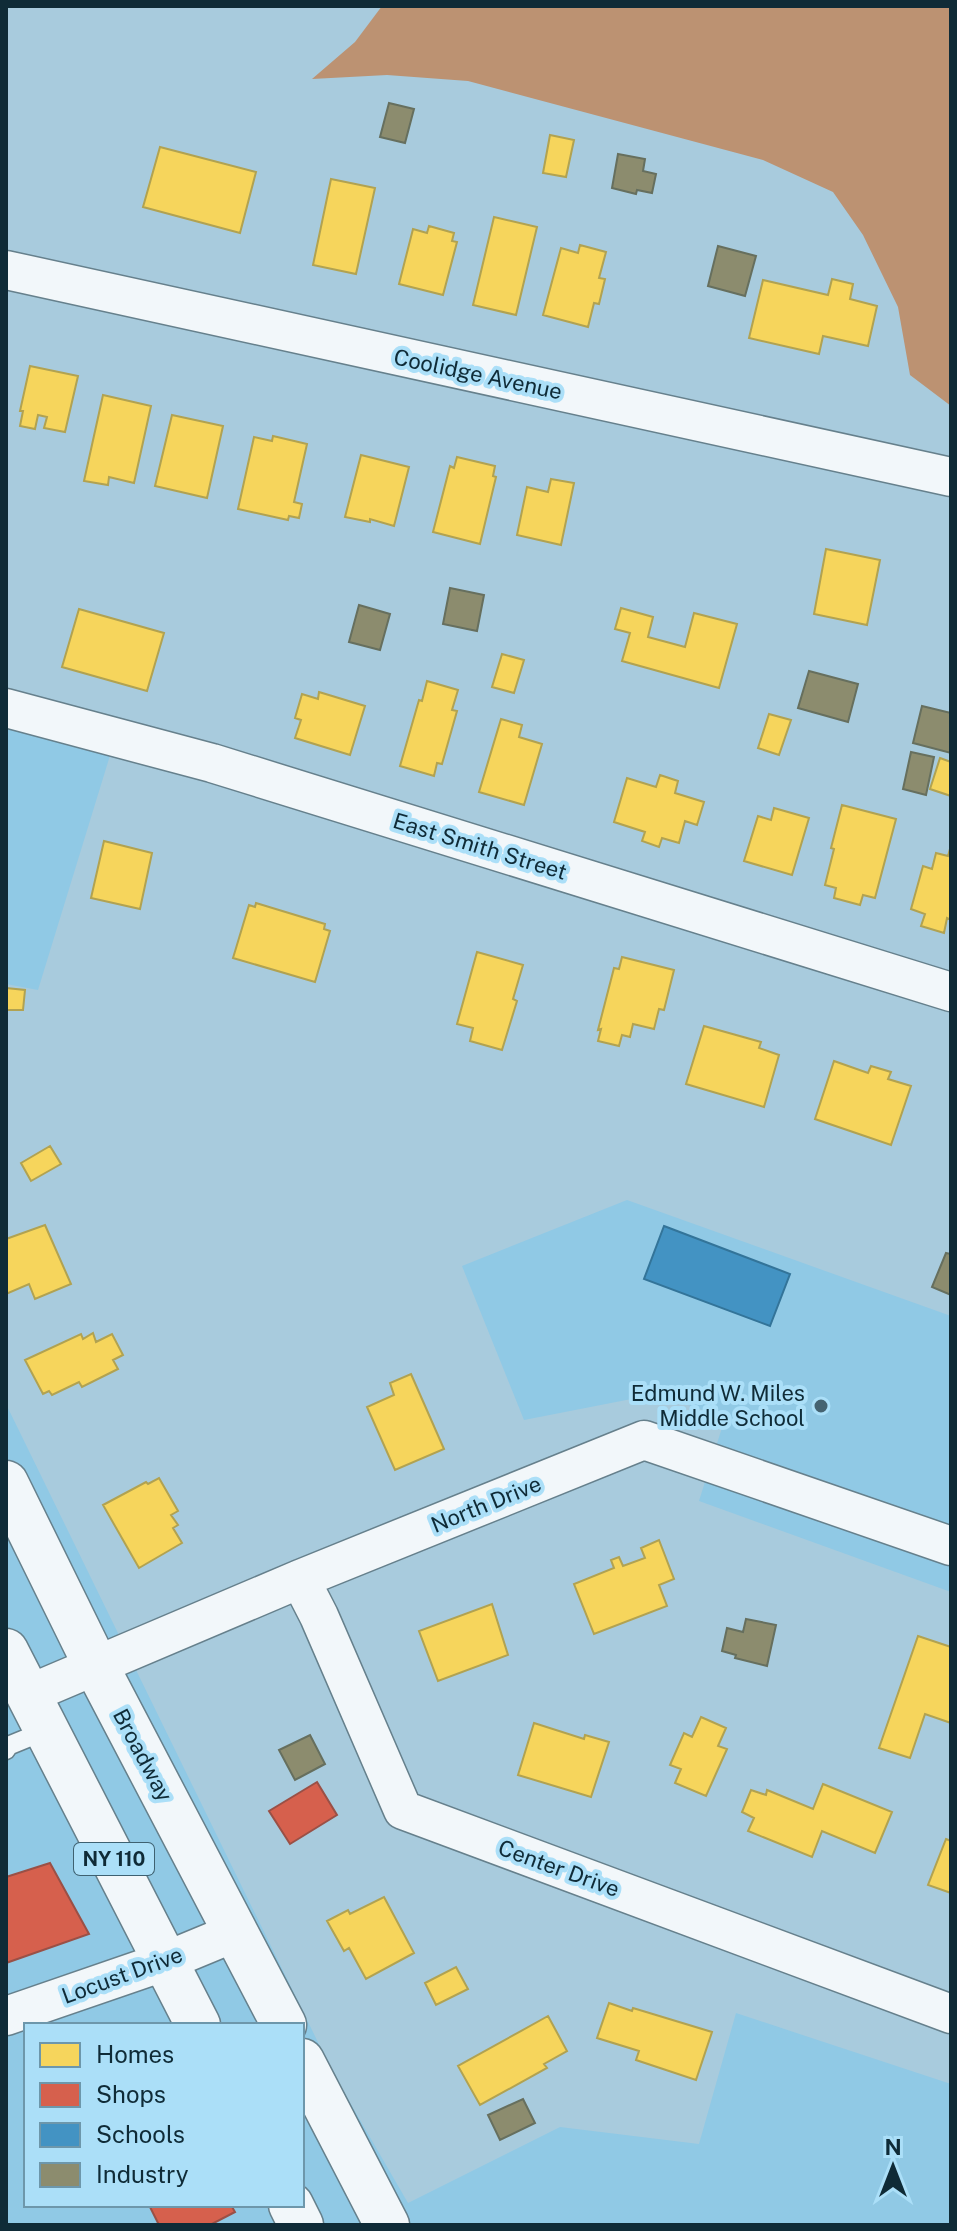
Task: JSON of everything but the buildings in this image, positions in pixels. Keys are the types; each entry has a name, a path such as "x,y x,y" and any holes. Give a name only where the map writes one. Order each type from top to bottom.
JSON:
{"main road":[{"name":"Broadway","path":"6,1483 95,1664 283,2023"},
{"name":"NY 110","path":"6,1651 197,2023"},
{"path":"304,2065 387,2225"},
{"path":"292,2207 301,2225"}],"street":[{"name":"Coolidge Avenue","path":"6,270 951,477"},
{"name":"East Smith Street","path":"6,708 212,763 951,992"},
{"name":"North Drive","path":"38,1712 95,1664 644,1440 951,1546"},
{"name":"Center Drive","path":"300,1579 403,1810 951,2014"},
{"name":"Locust Drive","path":"6,2016 166,1961 236,1932"}],"lane":[{"path":"6,1750 38,1712"}],"shaded area":[{"path":"382,6 951,6 951,406 910,375 898,307 863,235 833,192 763,160 468,81 387,75 312,79 355,42"},
{"path":"6,720 112,749 38,990 6,984"},
{"name":"Edmund W. Miles Middle School","path":"627,1200 951,1316 951,1592 699,1501 725,1418 657,1394 524,1420 462,1266"},
{"path":"6,1404 334,2075 408,2203 560,2127 699,2144 736,2013 951,2084 951,2225 6,2225"}],"place":[{"name":"Edmund W. Miles Middle School","path":"821,1406"}]}
